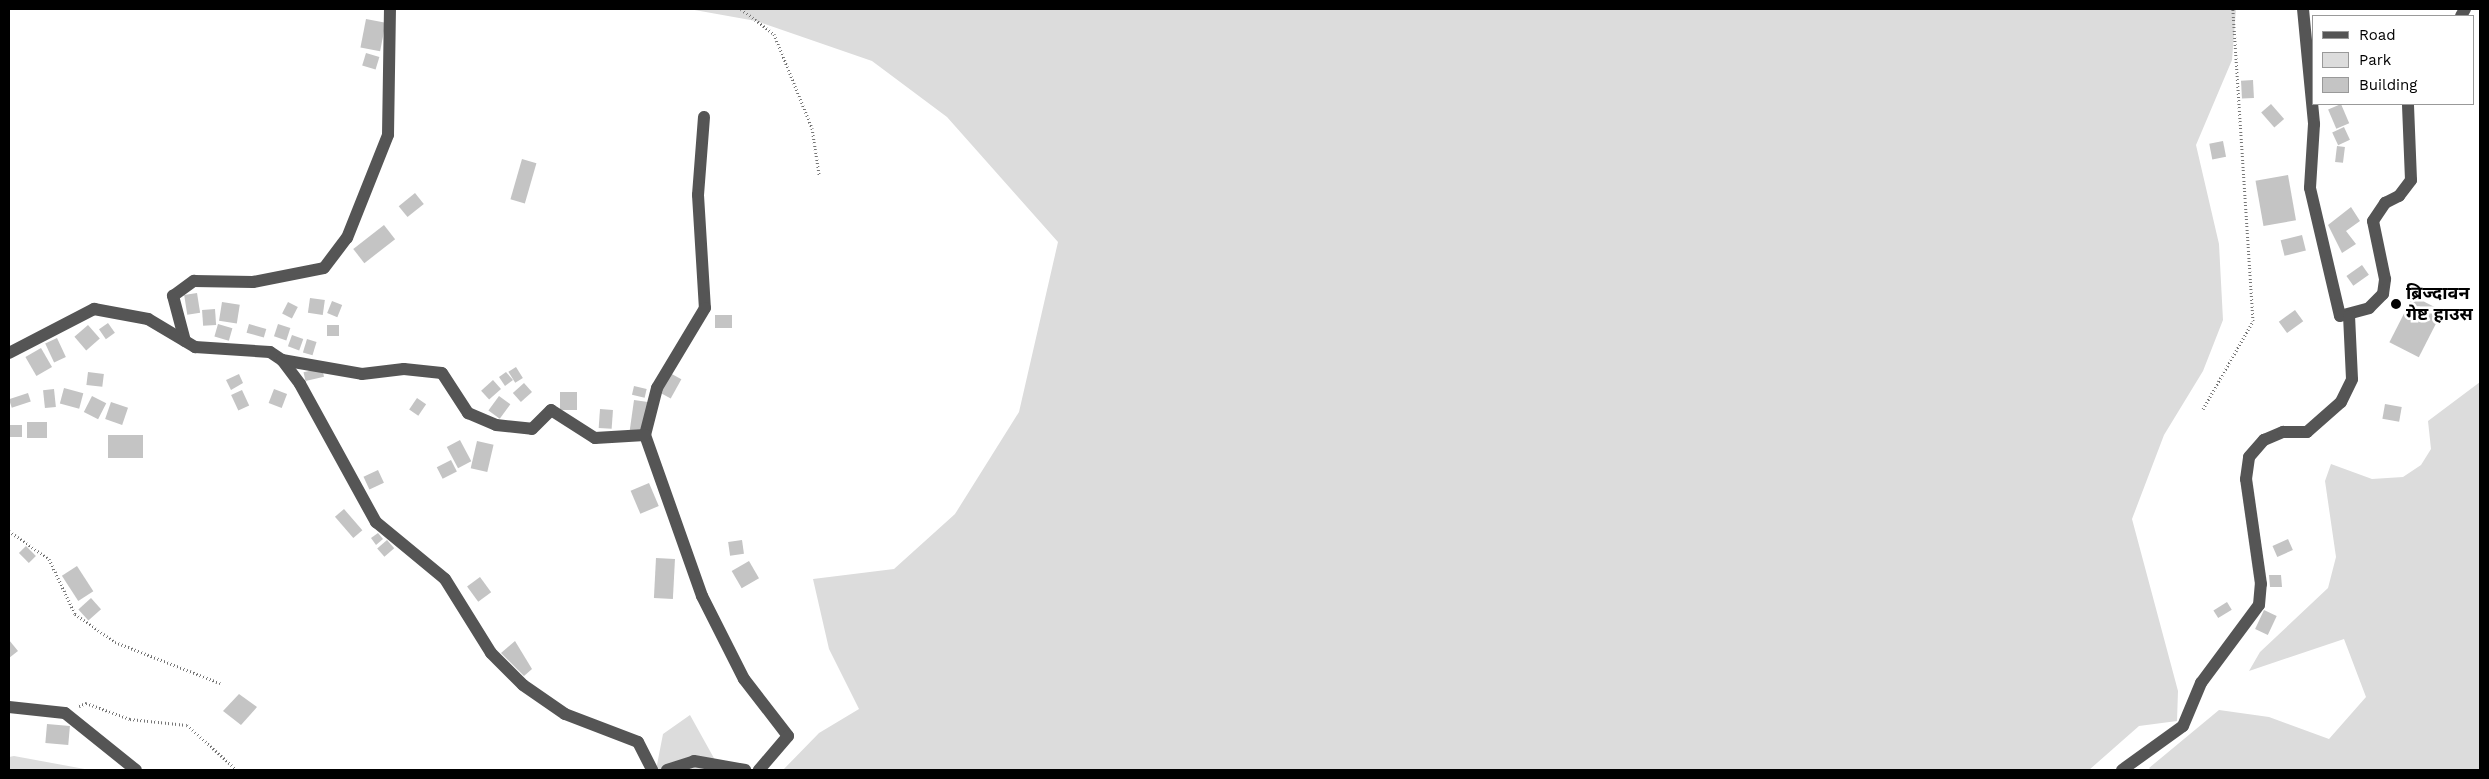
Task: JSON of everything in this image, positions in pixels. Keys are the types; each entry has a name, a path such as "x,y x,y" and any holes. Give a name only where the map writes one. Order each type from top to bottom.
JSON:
{"street":[{"path":"185,341 173,296 194,281 253,282 324,268 347,238 388,135 390,9"},
{"path":"2303,9 2312,103"},
{"path":"2312,105 2314,124 2310,188 2314,214 2337,313 2349,316 2369,308 2383,294 2385,279 2373,222 2385,203 2399,196 2411,180 2408,105"},
{"path":"704,117 698,195 705,308 657,388 645,435 702,596 744,679 788,736 759,770"},
{"path":"9,353 94,309 148,319 195,347 270,352 282,360 300,384 376,522 446,579 491,653 523,686 565,714 638,742 652,770"},
{"path":"2122,770 2183,726 2201,683 2260,605 2261,584 2246,479 2249,457 2264,440 2292,428 2307,432 2341,402 2352,379 2349,316"},
{"path":"282,360 362,374 404,369 442,373 468,413 496,425 532,429 551,410 595,438 645,435"},
{"path":"9,706 65,713 136,770"},
{"path":"667,770 694,761 745,770"}],"path":[{"path":"741,9 774,34 812,128 818,174"},
{"path":"2203,409 2253,321 2234,9"},
{"path":"9,531 49,559 75,614 115,642 220,683"},
{"path":"65,713 86,703 130,719 187,724 237,770"}],"green space":[{"path":"689,9 2236,9 2232,60 2196,145 2219,244 2223,320 2203,371 2164,435 2132,519 2178,691 2177,721 2139,726 2089,770 783,770 819,733 859,709 829,649 813,579 894,569 955,514 1019,412 1058,242 947,117 872,61 756,21"},
{"path":"2480,382 2480,770 2151,770 2149,768 2219,710 2269,717 2329,739 2366,697 2344,639 2249,671 2260,652 2328,588 2336,557 2325,481 2331,464 2372,479 2403,477 2421,465 2431,449 2428,421"},
{"path":"690,715 720,769 732,770 656,770 663,734"},
{"path":"14,756 90,770 9,770 9,757"}],"building":[{"path":"366,19 386,23 380,51 360,47"},
{"path":"366,53 379,57 376,70 362,65"},
{"path":"2253,80 2254,98 2242,99 2241,81"},
{"path":"2271,104 2284,119 2274,128 2261,113"},
{"path":"2341,105 2349,123 2336,129 2328,109"},
{"path":"2344,127 2350,140 2338,145 2332,132"},
{"path":"2223,141 2226,157 2212,159 2209,144"},
{"path":"2337,146 2345,147 2343,163 2335,162"},
{"path":"522,159 536,163 525,204 510,199"},
{"path":"2288,175 2296,220 2263,226 2256,181"},
{"path":"415,193 424,204 407,217 399,206"},
{"path":"2351,207 2360,221 2346,231 2356,244 2342,253 2328,225"},
{"path":"384,225 395,239 364,263 353,249"},
{"path":"2302,235 2306,251 2285,256 2281,240"},
{"path":"2362,265 2369,275 2353,286 2346,276"},
{"path":"197,293 200,313 187,315 184,295"},
{"path":"2413,296 2442,311 2419,357 2389,342"},
{"path":"310,298 325,300 323,315 308,313"},
{"path":"332,301 342,305 337,317 327,313"},
{"path":"222,302 240,305 237,324 219,321"},
{"path":"288,302 298,307 292,319 282,314"},
{"path":"215,309 216,325 203,326 202,310"},
{"path":"2295,310 2303,321 2287,333 2279,322"},
{"path":"715,315 732,315 732,328 715,328"},
{"path":"108,323 115,333 106,339 99,329"},
{"path":"218,324 232,328 229,341 214,336"},
{"path":"249,324 266,329 264,338 247,333"},
{"path":"278,324 290,328 286,340 274,336"},
{"path":"88,325 100,339 86,350 74,337"},
{"path":"327,325 339,325 339,336 327,336"},
{"path":"292,335 303,339 299,350 288,346"},
{"path":"57,338 66,357 54,363 45,343"},
{"path":"307,339 317,342 312,355 303,352"},
{"path":"41,348 52,367 36,376 25,357"},
{"path":"516,367 523,378 515,383 508,372"},
{"path":"322,368 324,377 306,381 303,372"},
{"path":"88,372 104,374 102,387 86,385"},
{"path":"506,372 513,380 505,386 499,377"},
{"path":"670,373 681,379 671,399 659,392"},
{"path":"239,374 243,383 231,390 226,380"},
{"path":"493,380 501,389 489,400 481,391"},
{"path":"524,383 532,392 521,402 513,393"},
{"path":"634,386 647,389 645,398 632,395"},
{"path":"64,388 83,393 79,409 60,403"},
{"path":"54,389 56,407 45,408 43,390"},
{"path":"274,389 287,394 282,408 269,403"},
{"path":"242,390 249,405 238,410 231,395"},
{"path":"560,392 577,392 577,410 560,410"},
{"path":"28,393 31,402 12,408 9,399"},
{"path":"92,396 106,403 98,419 84,412"},
{"path":"499,396 510,404 500,419 488,411"},
{"path":"417,398 426,404 418,416 409,410"},
{"path":"634,400 648,402 643,435 629,433"},
{"path":"111,402 128,408 122,425 105,419"},
{"path":"2385,404 2402,407 2399,422 2382,419"},
{"path":"600,409 613,410 612,429 599,428"},
{"path":"27,422 47,422 47,438 27,438"},
{"path":"9,425 22,425 22,437 9,437"},
{"path":"108,435 143,435 143,458 108,458"},
{"path":"460,440 471,461 458,468 447,447"},
{"path":"477,441 494,445 487,472 471,468"},
{"path":"451,460 457,472 443,479 437,467"},
{"path":"378,470 384,483 369,489 363,477"},
{"path":"649,483 659,506 640,514 631,491"},
{"path":"344,509 362,530 353,538 335,517"},
{"path":"378,533 383,539 376,545 371,538"},
{"path":"2288,539 2293,550 2277,557 2272,546"},
{"path":"387,540 394,548 384,557 377,549"},
{"path":"742,540 744,554 730,556 728,542"},
{"path":"26,546 36,556 29,563 19,553"},
{"path":"656,558 675,559 673,599 654,598"},
{"path":"749,561 759,578 742,588 732,571"},
{"path":"77,566 93,591 78,601 62,576"},
{"path":"2269,575 2281,575 2282,587 2270,587"},
{"path":"480,577 491,592 478,602 467,586"},
{"path":"91,598 101,609 88,621 78,609"},
{"path":"2227,602 2232,610 2218,618 2213,610"},
{"path":"2264,610 2277,616 2268,635 2255,629"},
{"path":"9,640 18,651 9,658"},
{"path":"515,641 532,669 524,676 501,653"},
{"path":"239,694 257,707 241,725 223,711"},
{"path":"47,724 70,726 68,745 45,743"}],"place":[{"name":"ब्रिज्दावन गेष्ट हाउस","path":"2396,304"}]}
